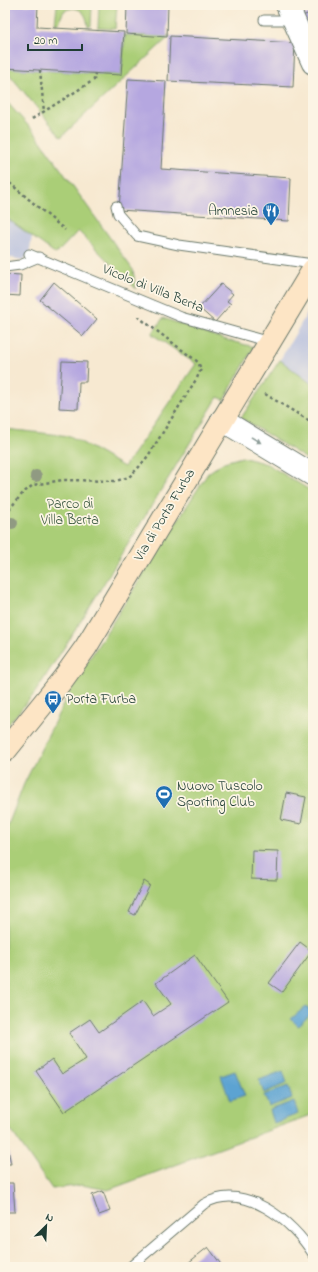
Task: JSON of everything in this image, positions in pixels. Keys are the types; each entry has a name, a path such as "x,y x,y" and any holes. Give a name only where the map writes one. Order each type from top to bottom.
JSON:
{"main road":[{"name":"Via di Porta Furba","path":"5,751 63,679 86,646 313,270"}],"street":[{"path":"290,12 313,63"},
{"path":"222,420 313,475"}],"lane":[{"path":"264,20 290,12"},
{"path":"116,206 118,214 137,236 179,245 313,264"},
{"name":"Vicolo di Villa Berta","path":"29,254 180,317 270,342"},
{"path":"5,267 20,265 39,258"},
{"path":"130,1267 204,1204 213,1199 226,1196 243,1199 271,1211 296,1231 313,1254"}],"path":[{"path":"40,70 44,112"},
{"path":"32,119 94,80 95,73"},
{"path":"5,179 65,230"},
{"path":"5,514 33,485 62,480 116,481 128,477 148,456 197,378 201,369 198,362 137,316"},
{"path":"265,394 313,423"}],"shaded area":[{"path":"5,217 32,237 29,254 23,260 5,257"},
{"path":"313,303 313,385 280,360"}],"green space":[{"path":"57,5 92,5 91,26 88,27 84,14 74,8 64,11 59,23 55,24"},
{"path":"99,5 117,5 115,29 98,28"},
{"path":"125,35 170,36 61,137 5,69 121,75"},
{"path":"5,100 35,133 133,270 136,289 78,231 56,254 5,217"},
{"name":"Parco di Villa Berta","path":"163,318 223,339 254,347 224,400 218,397 76,629 34,694 5,728 5,429 70,436 124,467 196,364 152,334"},
{"path":"280,360 313,385 313,463 241,418"},
{"name":"Nuovo Tuscolo Sporting Club","path":"242,457 267,464 313,492 313,1114 108,1190 82,1185 52,1189 8,1126 5,1125 5,833 24,784 72,686 208,473 224,462"}],"water":[{"path":"306,1006 312,1013 298,1026 291,1019"},
{"path":"235,1071 245,1096 230,1101 221,1076"},
{"path":"283,1071 287,1083 264,1093 259,1080"},
{"path":"288,1086 292,1098 269,1107 264,1095"},
{"path":"294,1101 298,1114 274,1123 270,1110"}],"building":[{"path":"5,5 38,5 37,27 124,32 121,75 5,68"},
{"path":"127,5 168,5 167,37 126,34"},
{"path":"313,12 313,29 309,30 302,16"},
{"path":"170,36 295,43 293,87 168,81"},
{"path":"128,79 166,81 161,169 291,178 289,221 119,210"},
{"path":"5,274 21,275 20,296 5,295"},
{"path":"54,282 97,319 83,336 40,300"},
{"path":"221,284 233,294 227,301 231,304 215,322 199,308"},
{"path":"62,361 87,362 86,382 79,382 78,409 59,408"},
{"path":"286,793 306,797 301,824 281,820"},
{"path":"252,850 278,851 277,880 251,879"},
{"path":"144,881 150,885 135,915 129,912"},
{"path":"300,942 312,951 282,992 269,983"},
{"path":"195,955 228,1002 64,1112 36,1071 52,1059 62,1074 86,1059 69,1033 90,1019 99,1032 143,1001 153,1016 171,1004 156,983"},
{"path":"6,1139 11,1164 5,1164"},
{"path":"5,1183 13,1183 15,1212 5,1212"},
{"path":"103,1191 110,1211 99,1215 92,1195"},
{"path":"208,1247 223,1267 183,1267"}],"place":[{"name":"Amnesia","path":"271,226"},
{"name":"Porta Furba","path":"53,714"},
{"name":"Nuovo Tuscolo Sporting Club","path":"164,809"}]}
